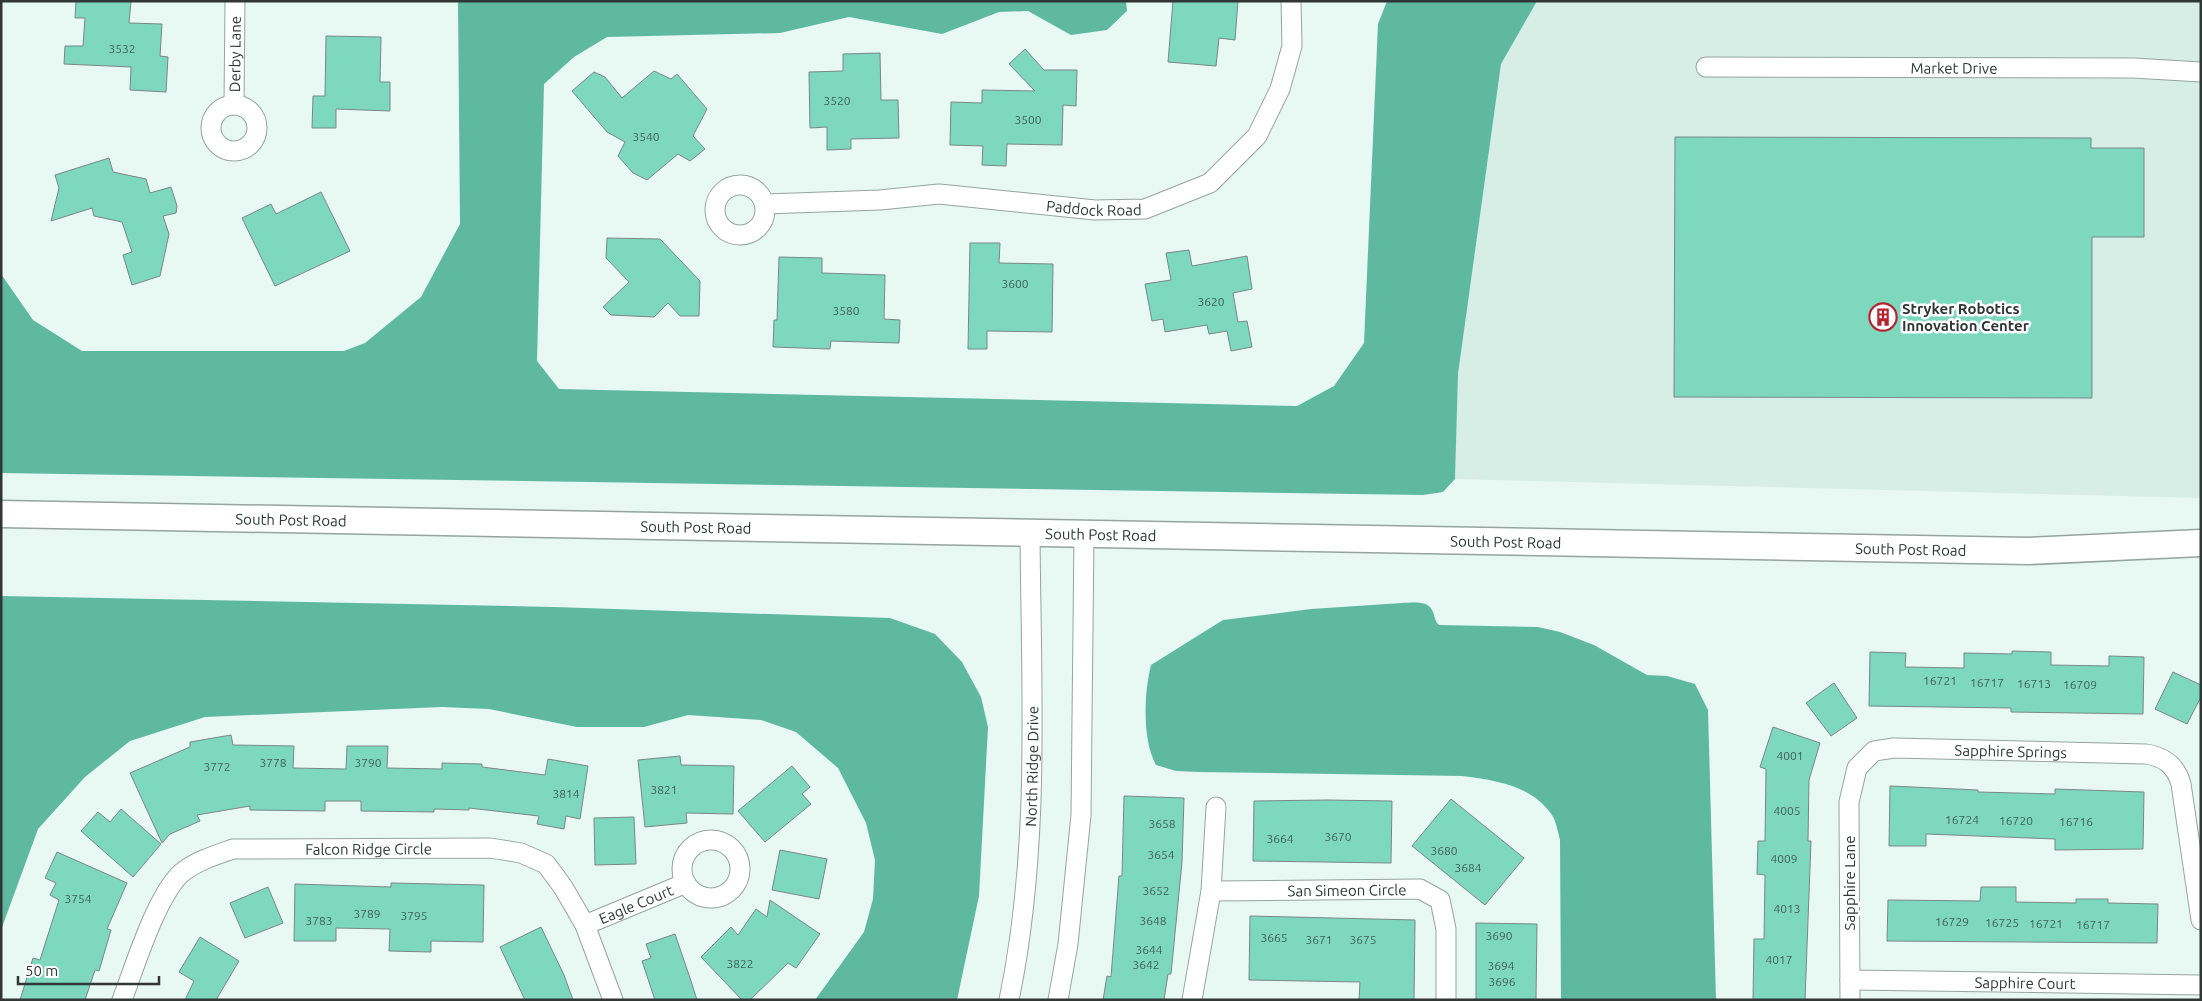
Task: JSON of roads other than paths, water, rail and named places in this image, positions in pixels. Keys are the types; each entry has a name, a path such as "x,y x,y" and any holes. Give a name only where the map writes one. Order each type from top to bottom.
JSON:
{"street":[{"name":"Derby Lane","path":"234,105 235,1"},
{"name":"Paddock Road","path":"765,204 880,200 939,194 1095,210 1145,209 1210,183 1257,136 1280,89 1292,46 1291,1"},
{"name":"Market Drive","path":"1706,67 2133,68 2201,72"},
{"name":"South Post Road","path":"1,514 2030,551 2201,543"},
{"name":"North Ridge Drive","path":"1009,1000 1017,961 1027,890 1032,824 1030,532"},
{"path":"1058,1000 1070,935 1081,815 1084,534"},
{"name":"Sapphire Springs","path":"1857,768 1874,751 1894,748 2146,754 2157,756 2169,762 2178,773 2181,784 2201,920"},
{"name":"Sapphire Lane","path":"1850,1000 1848,802 1857,768"},
{"path":"1192,1000 1210,891 1216,807"},
{"name":"Falcon Ridge Circle","path":"122,1000 150,924 164,898 182,872 204,858 233,850 490,848 521,853 546,864 563,887 585,924 613,1000"},
{"name":"Eagle Court","path":"585,924 686,883"},
{"name":"San Simeon Circle","path":"1210,891 1420,889 1440,900 1446,929 1446,1000"},
{"name":"Sapphire Court","path":"1850,980 2201,985"}],"place":[{"name":"Stryker Robotics Innovation Center","path":"1883,317"}]}
